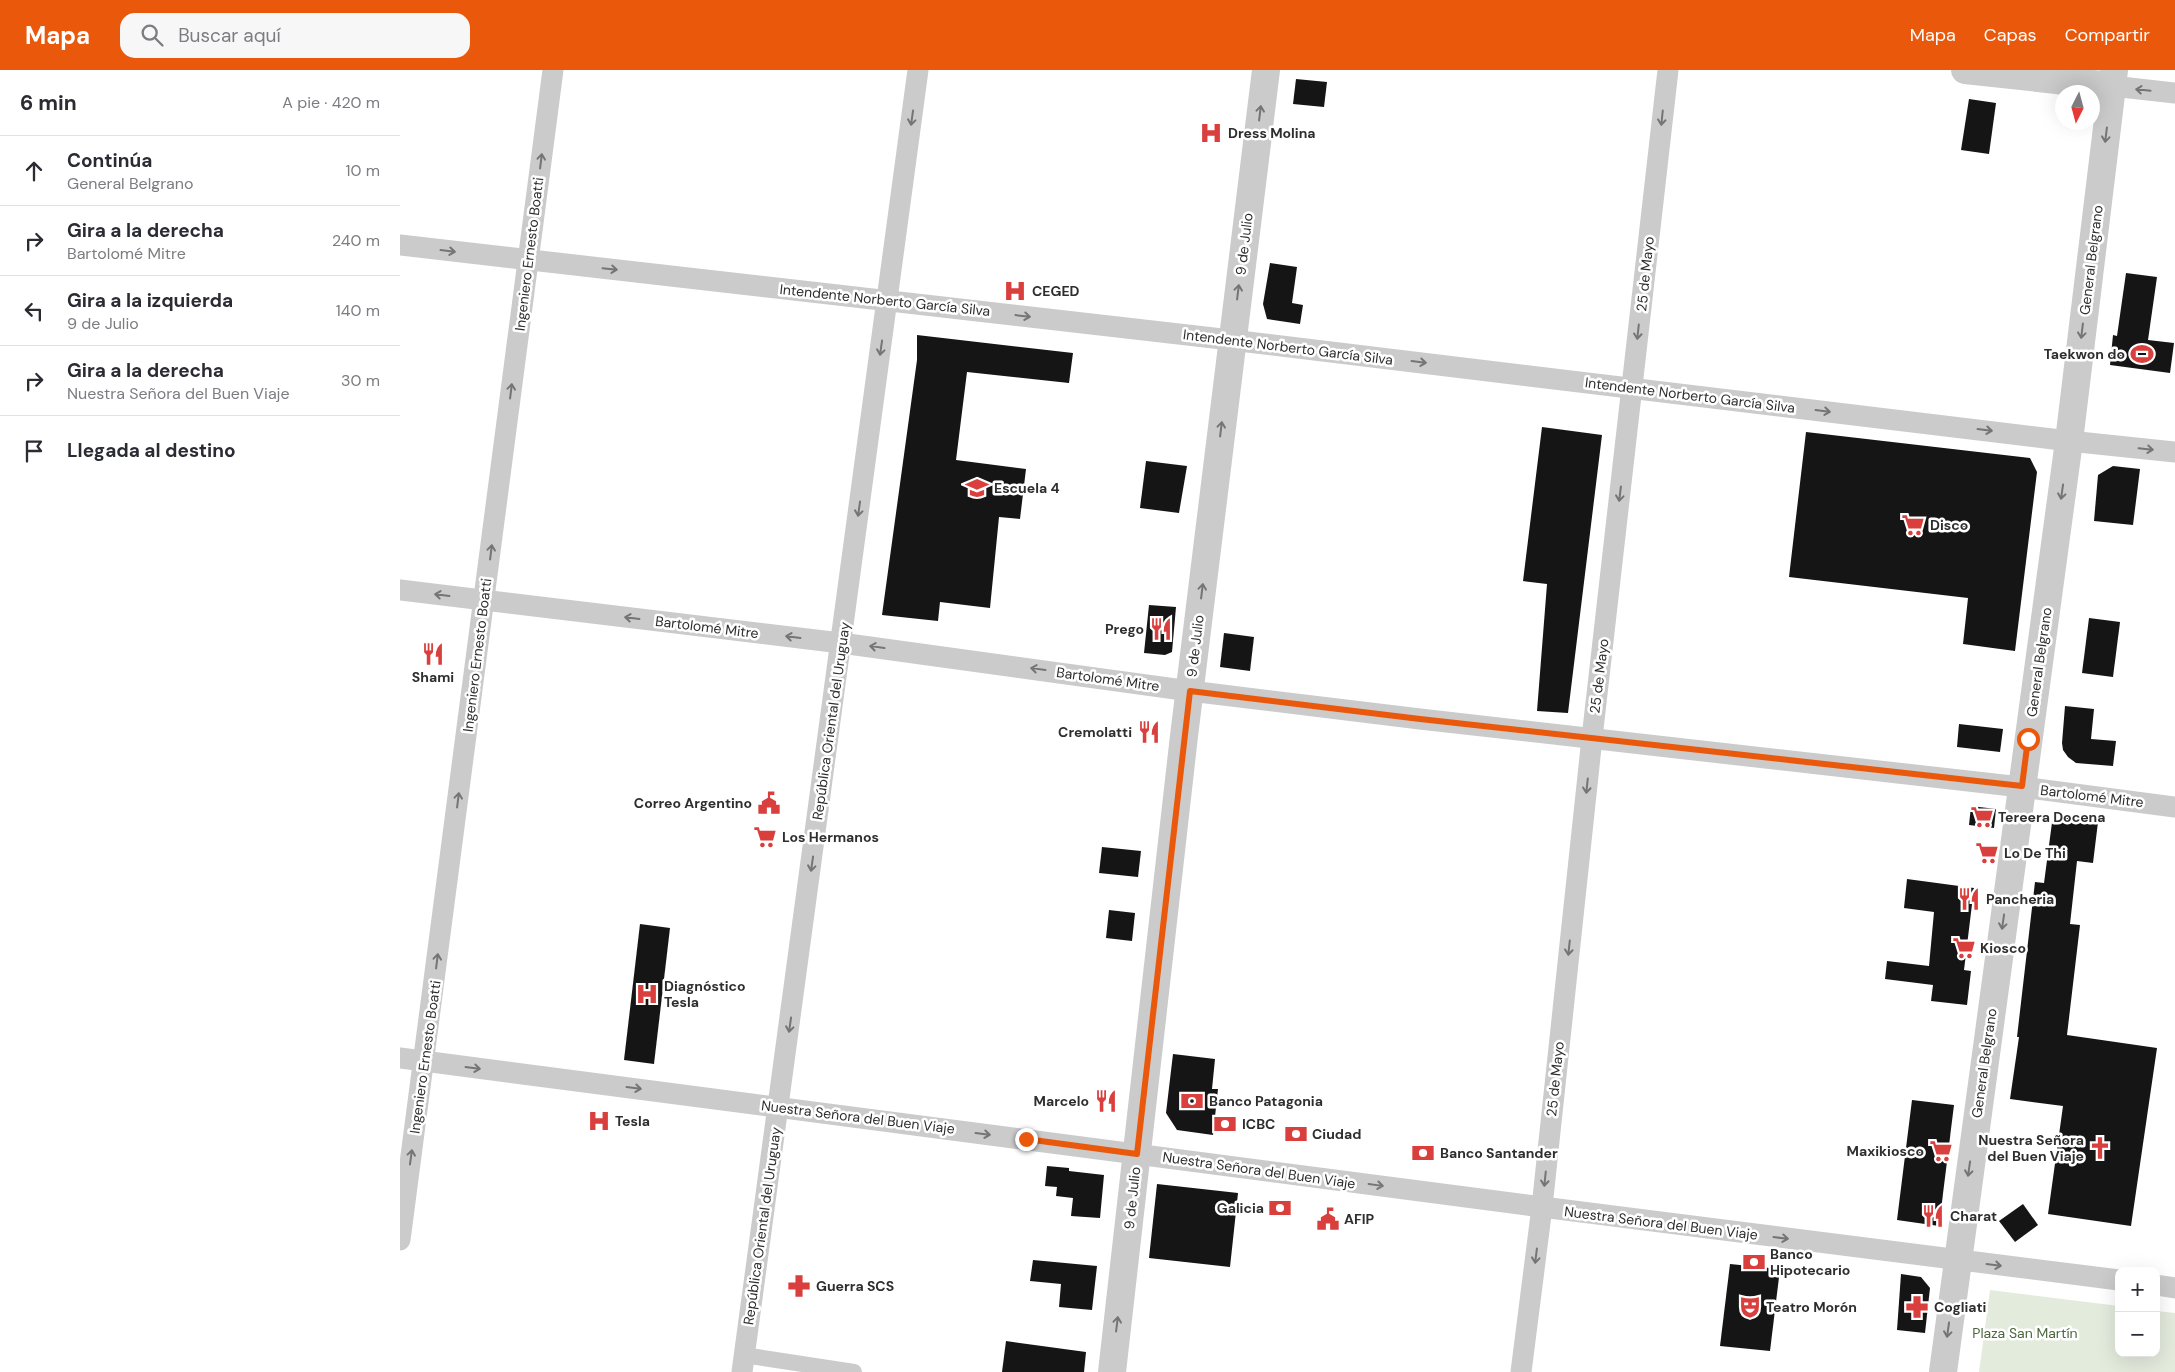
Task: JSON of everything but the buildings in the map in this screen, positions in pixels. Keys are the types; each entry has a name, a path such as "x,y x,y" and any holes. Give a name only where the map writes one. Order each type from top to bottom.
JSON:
{"street":[{"name":"Ingeniero Ernesto Boatti","path":"400,1240 553,70"},
{"name":"República Oriental del Uruguay","path":"743,1364 918,70"},
{"name":"9 de Julio","path":"1112,1372 1231,340 1266,70"},
{"name":"25 de Mayo","path":"1521,1372 1542,1208 1592,738 1668,70"},
{"path":"1965,70 2113,78 2175,94"},
{"name":"General Belgrano","path":"1943,1372 1956,1260 2069,441 2113,78"},
{"name":"Intendente Norberto García Silva","path":"400,245 1231,340 2069,441 2175,452"},
{"name":"Bartolomé Mitre","path":"400,590 841,643 1190,691 2022,786 2175,806"},
{"name":"Nuestra Señora del Buen Viaje","path":"400,1058 1542,1208 2115,1280"},
{"path":"2160,1286 2175,1288"},
{"path":"743,1364 854,1372"}],"green space":[{"name":"Plaza San Martín","path":"1990,1290 2115,1306 2115,1357 2160,1357 2160,1311 2175,1313 2175,1372 1979,1372"}],"place":[{"name":"Dress Molina","path":"1211,133"},
{"name":"CEGED","path":"1015,291"},
{"name":"Taekwon do","path":"2142,354"},
{"name":"Escuela 4","path":"977,488"},
{"name":"Disco","path":"1913,525"},
{"name":"Prego","path":"1161,629"},
{"name":"Shami","path":"433,654"},
{"name":"Cremolatti","path":"1149,732"},
{"name":"Correo Argentino","path":"769,803"},
{"name":"Tereera Docena","path":"1982,817"},
{"name":"Los Hermanos","path":"765,837"},
{"name":"Lo De Thi","path":"1987,853"},
{"name":"Pancheria","path":"1969,899"},
{"name":"Kiosco","path":"1964,948"},
{"name":"Diagnóstico Tesla","path":"647,994"},
{"name":"Marcelo","path":"1106,1101"},
{"name":"Banco Patagonia","path":"1192,1101"},
{"name":"Tesla","path":"599,1121"},
{"name":"ICBC","path":"1225,1124"},
{"name":"Ciudad","path":"1296,1134"},
{"name":"Nuestra Señora del Buen Viaje","path":"2100,1148"},
{"name":"Maxikiosco","path":"1941,1151"},
{"name":"Banco Santander","path":"1423,1153"},
{"name":"Galicia","path":"1280,1208"},
{"name":"Charat","path":"1933,1216"},
{"name":"AFIP","path":"1328,1219"},
{"name":"Banco Hipotecario","path":"1754,1262"},
{"name":"Guerra SCS","path":"799,1286"},
{"name":"Teatro Morón","path":"1750,1307"},
{"name":"Cogliati","path":"1917,1307"}],"route":[{"path":"1026,1139 1137,1154 1190,691 1420,719 2022,786 2028,739"}]}
